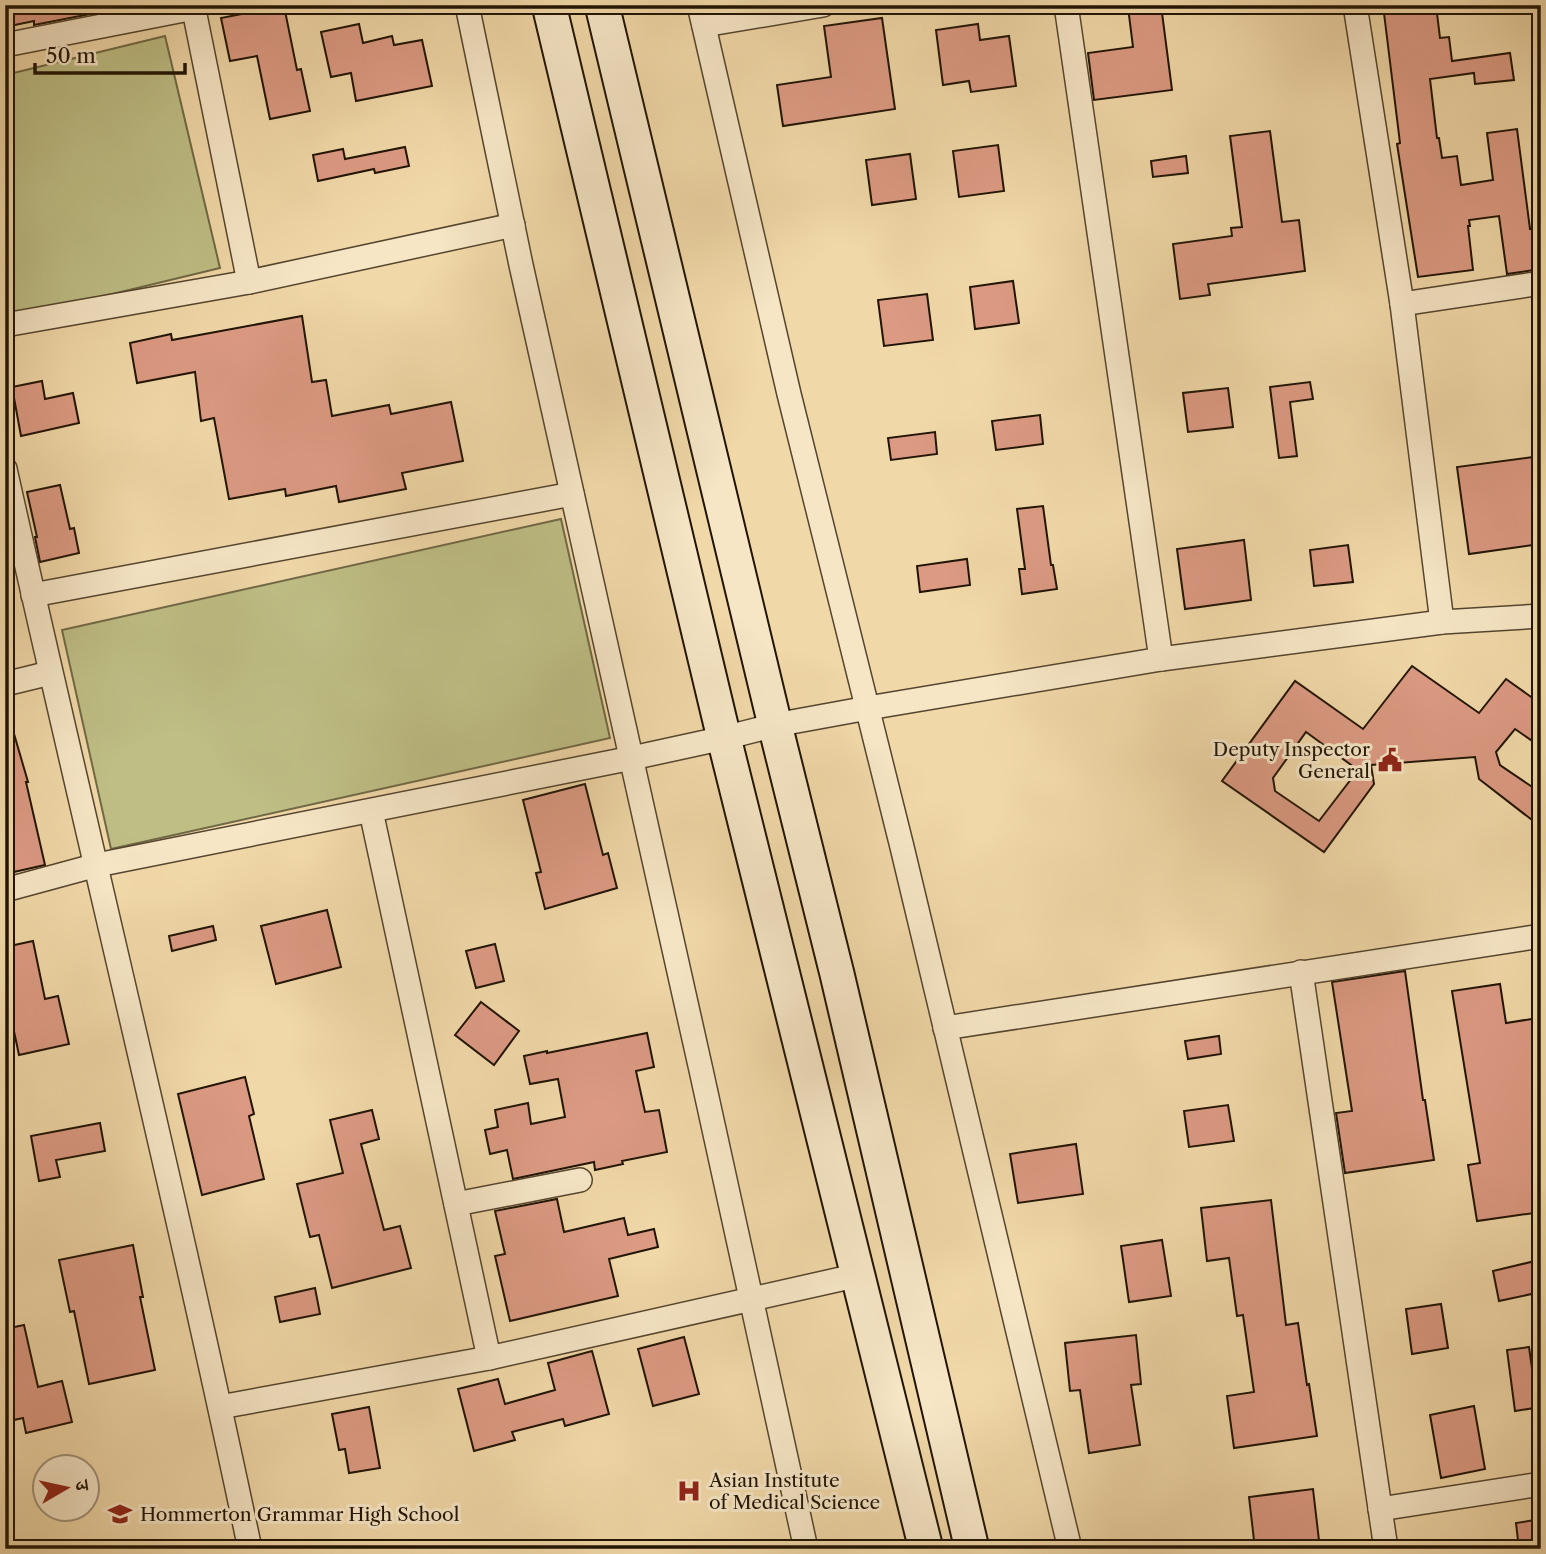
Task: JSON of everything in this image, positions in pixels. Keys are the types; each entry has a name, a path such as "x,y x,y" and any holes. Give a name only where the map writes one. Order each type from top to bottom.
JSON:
{"main road":[{"path":"549,5 724,738 926,1549"},
{"path":"601,5 837,974 972,1549"}],"street":[{"path":"467,5 572,494 806,1549"},
{"path":"823,5 701,15 789,394 1070,1549"},
{"path":"1066,5 1161,659"},
{"path":"1355,5 1402,304 1442,622"},
{"path":"5,46 194,7 249,282"},
{"path":"5,325 249,282 513,225"},
{"path":"1402,304 1541,283"},
{"path":"5,469 220,1407 250,1549"},
{"path":"33,595 572,494"},
{"path":"5,890 97,865 867,708 1161,659 1442,622 1541,616"},
{"path":"5,684 50,673"},
{"path":"371,811 489,1358"},
{"path":"945,1028 1541,936"},
{"path":"1301,972 1386,1549"},
{"path":"456,1204 580,1180"},
{"path":"220,1407 489,1358 859,1275"},
{"path":"1380,1509 1541,1484"}],"green space":[{"path":"165,36 220,268 5,320 5,75"},
{"path":"561,519 610,738 111,849 62,630"}],"building":[{"path":"5,5 115,5 116,9 34,25 34,21 5,27"},
{"path":"1161,5 1172,90 1094,100 1088,53 1133,47 1128,7"},
{"path":"1383,5 1436,5 1440,38 1449,37 1452,61 1510,53 1514,80 1475,84 1474,73 1430,79 1437,138 1442,158 1457,156 1461,185 1493,180 1487,133 1517,129 1530,229 1541,227 1541,269 1507,274 1499,216 1469,220 1473,270 1418,277 1397,144 1400,143"},
{"path":"284,6 297,70 301,69 310,111 270,119 257,56 230,61 221,18"},
{"path":"882,18 895,109 783,126 777,85 831,77 824,26"},
{"path":"359,24 363,43 392,36 394,45 422,40 432,86 356,101 351,73 331,77 321,32"},
{"path":"978,24 980,40 1009,36 1016,86 971,92 969,81 943,85 936,30"},
{"path":"1270,131 1282,222 1299,220 1305,271 1208,284 1210,295 1180,299 1173,244 1232,236 1231,228 1242,227 1230,136"},
{"path":"998,145 1004,191 959,197 953,151"},
{"path":"405,147 409,166 375,173 374,169 318,181 313,155 343,149 345,159"},
{"path":"910,154 916,199 872,205 866,160"},
{"path":"1186,156 1188,173 1153,177 1151,161"},
{"path":"1013,281 1019,323 975,329 970,287"},
{"path":"927,294 933,340 884,346 878,300"},
{"path":"302,316 312,382 326,380 332,416 389,405 391,414 451,402 463,461 402,473 406,489 339,502 336,486 286,496 285,489 229,499 214,418 201,421 195,372 137,383 130,343 171,334 172,340"},
{"path":"42,381 45,399 73,393 79,423 21,436 12,387"},
{"path":"1310,382 1313,399 1290,402 1297,456 1279,458 1270,387"},
{"path":"1228,388 1233,427 1188,432 1183,393"},
{"path":"1040,415 1043,444 996,450 992,421"},
{"path":"935,432 937,454 891,460 888,438"},
{"path":"1541,456 1541,544 1469,554 1457,467"},
{"path":"60,485 70,529 74,528 79,553 40,562 27,492"},
{"path":"1043,506 1057,589 1022,594 1019,569 1025,569 1017,509"},
{"path":"1244,540 1251,600 1185,609 1177,549"},
{"path":"1348,545 1353,582 1314,586 1310,550"},
{"path":"967,559 970,585 920,592 917,566"},
{"name":"Deputy Inspector General","path":"1412,666 1479,713 1506,679 1541,704 1541,747 1515,729 1496,752 1500,765 1541,793 1541,827 1479,779 1475,757 1371,765 1374,784 1324,852 1222,781 1295,681 1363,729","holes":["1306,732 1358,770 1319,821 1275,791 1273,778"]},
{"path":"10,720 28,782 45,865 5,874 5,721"},
{"path":"585,784 603,855 608,853 617,888 545,909 536,873 541,872 523,800"},
{"path":"327,910 341,967 276,984 261,926"},
{"path":"213,926 216,940 172,951 169,936"},
{"path":"33,941 45,999 58,996 69,1044 19,1055 8,1003 5,1004 5,947"},
{"path":"495,944 504,981 476,988 466,951"},
{"path":"1405,971 1434,1160 1345,1173 1336,1113 1352,1111 1332,982"},
{"path":"1500,984 1506,1023 1538,1018 1541,1039 1541,1212 1477,1221 1468,1165 1480,1163 1452,991"},
{"path":"481,1002 519,1031 494,1065 455,1035"},
{"path":"647,1033 654,1067 636,1071 645,1112 659,1110 667,1152 622,1161 623,1164 595,1170 594,1162 513,1179 507,1150 490,1154 485,1130 498,1127 495,1110 528,1103 531,1124 565,1117 558,1079 530,1084 524,1056"},
{"path":"1219,1036 1221,1054 1188,1059 1185,1041"},
{"path":"245,1077 254,1114 249,1116 264,1179 202,1195 178,1094"},
{"path":"1228,1105 1234,1141 1189,1147 1184,1111"},
{"path":"372,1110 379,1139 361,1144 384,1230 400,1226 411,1268 332,1288 319,1235 310,1237 297,1184 343,1173 330,1120"},
{"path":"100,1123 105,1151 56,1160 60,1177 39,1181 31,1136"},
{"path":"1076,1144 1083,1194 1018,1203 1010,1154"},
{"path":"557,1199 564,1232 624,1218 628,1235 654,1229 658,1247 609,1259 618,1296 510,1321 495,1256 505,1254 495,1211"},
{"path":"1271,1200 1286,1325 1298,1323 1317,1436 1234,1448 1227,1396 1254,1392 1243,1315 1237,1316 1229,1258 1207,1261 1201,1208"},
{"path":"1162,1240 1171,1296 1129,1302 1121,1246"},
{"path":"133,1245 143,1297 140,1297 155,1370 89,1384 74,1311 70,1312 59,1260"},
{"path":"1535,1261 1541,1292 1499,1301 1493,1271"},
{"path":"315,1288 320,1314 280,1322 275,1297"},
{"path":"1441,1304 1448,1348 1412,1354 1406,1309"},
{"path":"24,1325 38,1387 62,1381 72,1422 26,1433 23,1418 14,1420 5,1383 5,1329"},
{"path":"1136,1335 1141,1384 1131,1385 1140,1445 1089,1453 1080,1390 1070,1391 1065,1343"},
{"path":"684,1337 699,1394 653,1406 638,1349"},
{"path":"1529,1347 1535,1389 1541,1388 1541,1407 1515,1411 1507,1350"},
{"path":"592,1351 609,1414 565,1426 563,1419 512,1432 515,1440 474,1451 458,1389 498,1379 505,1404 555,1390 548,1363"},
{"path":"1474,1406 1485,1469 1441,1478 1430,1415"},
{"path":"369,1407 380,1468 349,1473 345,1449 339,1450 332,1414"},
{"path":"1313,1489 1320,1549 1255,1549 1249,1497"},
{"path":"1541,1519 1541,1549 1519,1549 1516,1523"}],"place":[{"name":"Deputy Inspector General","path":"1390,760"},
{"name":"Asian Institute of Medical Science","path":"689,1491"},
{"name":"Hommerton Grammar High School","path":"120,1514"}]}
